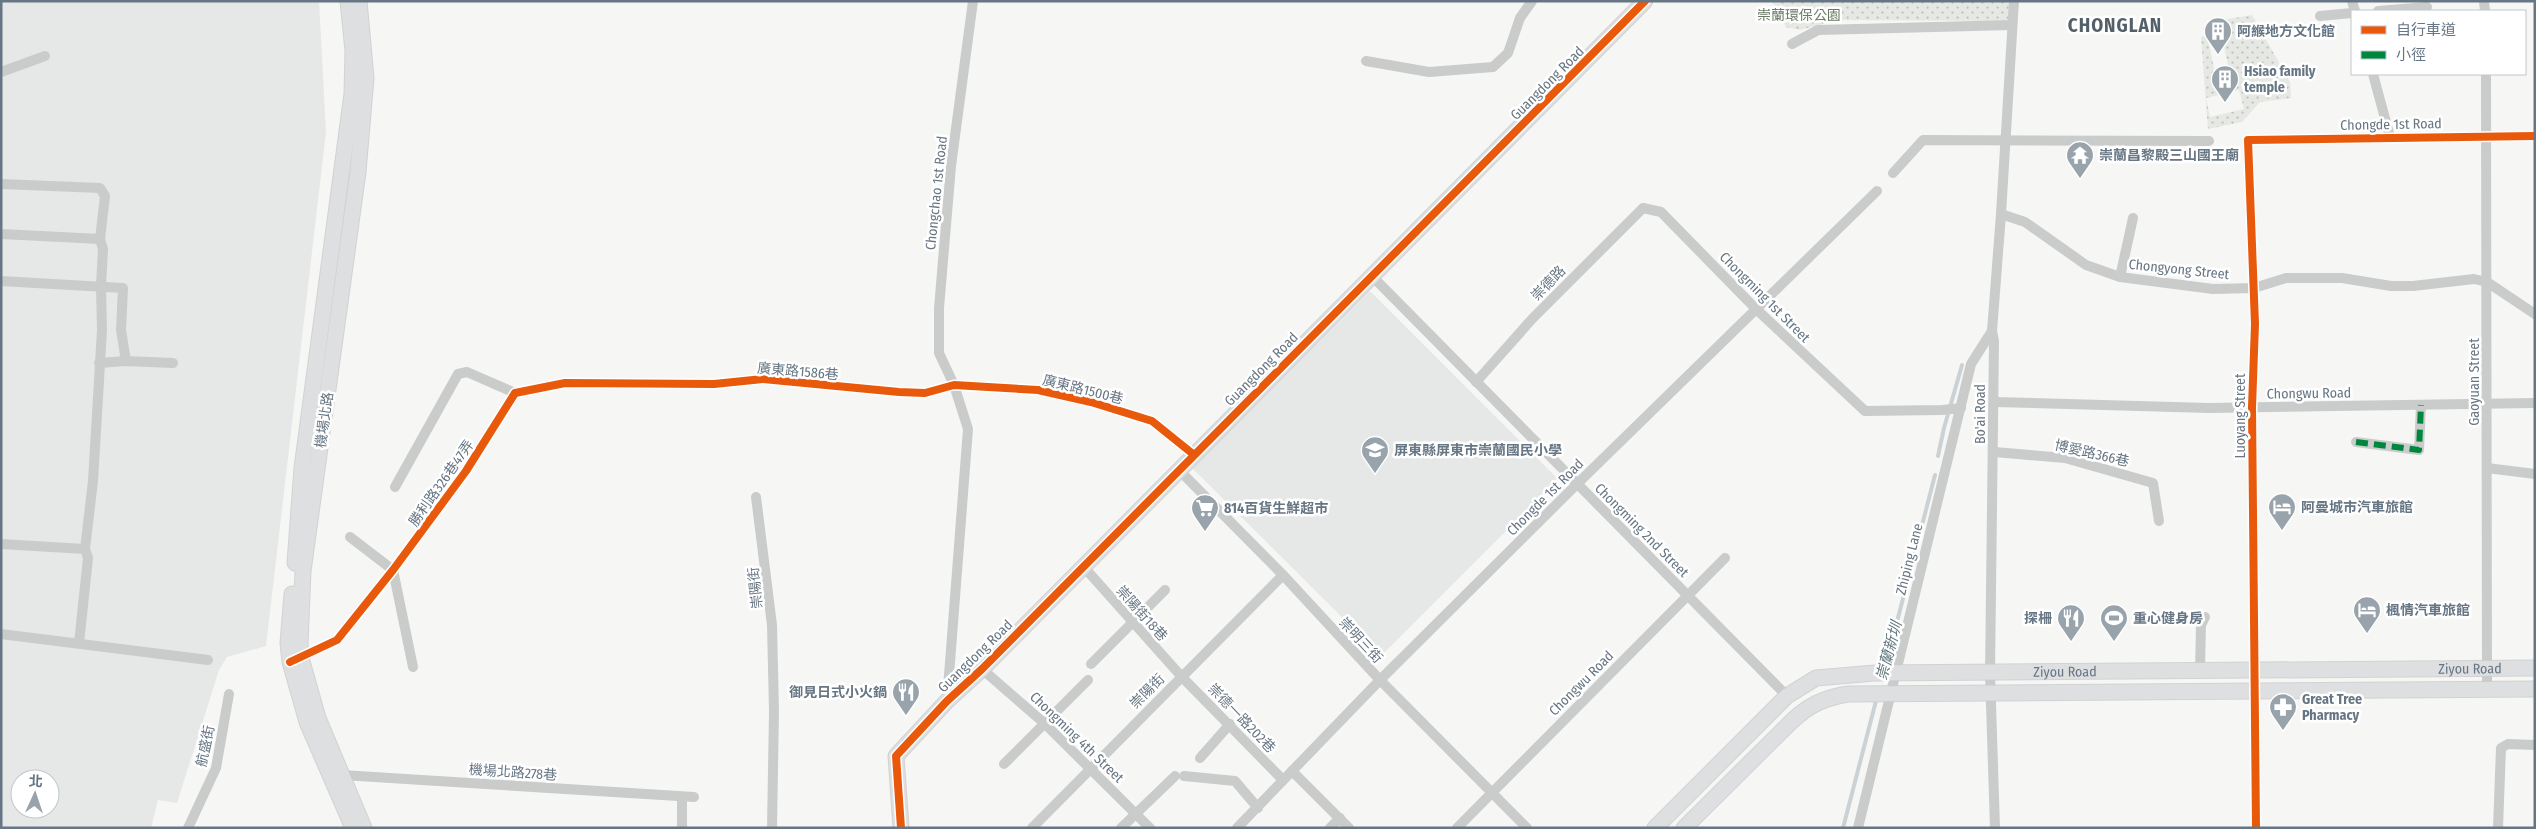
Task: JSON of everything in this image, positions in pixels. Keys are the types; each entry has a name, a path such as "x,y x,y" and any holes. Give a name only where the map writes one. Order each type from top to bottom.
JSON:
{"street":[{"name":"機場北路","path":"348,1 353,52 352,94 302,468 288,643 364,828"},
{"name":"機場北路","path":"352,828 307,722 296,660 303,571 358,172 366,78 359,1"},
{"name":"Chongchao 1st Road","path":"954,385 939,353 939,308 951,166 973,1"},
{"path":"1366,61 1429,72 1494,67 1508,53 1520,18 1532,1"},
{"name":"Guangdong Road","path":"901,828 896,756 947,701 982,669 1192,454 1645,1"},
{"name":"Bo'ai Road","path":"1994,828 1990,673 1994,452 1994,341 1992,331 2002,214 2014,1"},
{"path":"2390,10 2427,7"},
{"path":"2320,16 2351,12"},
{"path":"1792,44 1818,30 2012,25"},
{"path":"1,72 44,56"},
{"path":"2373,75 2390,137"},
{"name":"Gaoyuan Street","path":"2486,75 2488,136 2487,690"},
{"name":"Chongde 1st Road","path":"2248,140 2535,136"},
{"path":"1893,173 1923,140 2006,142 2209,141"},
{"name":"Luoyang Street","path":"2248,140 2254,288 2252,408 2256,828"},
{"path":"1,184 100,188 105,196 100,239 103,249 101,286 102,330 93,481 85,549 88,558 79,643"},
{"name":"Chongde 1st Road","path":"1237,828 1380,680 1755,308 1877,191"},
{"name":"Chongming 1st Street","path":"1643,208 1661,212 1755,308 1865,411 1958,408"},
{"name":"崇德路","path":"1476,382 1539,312 1643,208"},
{"name":"Chongyong Street","path":"2002,214 2025,222 2086,265 2120,277 2213,289 2254,288 2286,278 2342,278 2391,286 2413,286 2464,280 2487,282"},
{"path":"2120,277 2133,218"},
{"path":"1,234 100,239"},
{"name":"Chongming 2nd Street","path":"1372,276 1787,696"},
{"path":"1,281 123,288 122,330 126,361"},
{"path":"2487,282 2535,314"},
{"path":"102,330 122,330"},
{"name":"Zhiping Lane","path":"1858,828 1886,674 1971,364 1992,331"},
{"path":"100,363 126,361 174,363"},
{"path":"395,487 458,374 467,372 516,393"},
{"name":"廣東路1586巷","path":"516,393 565,383 714,384 763,379 925,393 954,385"},
{"name":"廣東路1500巷","path":"954,385 1038,390 1091,402 1152,421 1192,454"},
{"path":"947,701 968,429 954,385"},
{"name":"勝利路326巷47弄","path":"296,660 337,640 393,570 466,471 516,393"},
{"name":"Chongwu Road","path":"1994,402 2252,408 2535,403"},
{"path":"2356,442 2419,450 2421,405"},
{"name":"博愛路366巷","path":"1994,452 2065,458 2153,483 2159,521"},
{"path":"2487,468 2535,474"},
{"name":"崇明三街","path":"1178,469 1283,575 1380,680 1527,828"},
{"name":"崇陽街","path":"756,497 772,625 774,711 772,828"},
{"path":"350,537 393,570 413,667"},
{"path":"1,544 85,549"},
{"name":"Chongwu Road","path":"1456,828 1725,558"},
{"name":"崇陽街18巷","path":"1082,566 1181,676"},
{"name":"崇陽街","path":"1032,828 1283,575"},
{"path":"1090,664 1165,590"},
{"path":"2200,671 2201,625 2205,617"},
{"path":"1,634 68,644 79,643 208,660"},
{"name":"Ziyou Road","path":"1655,828 1787,696 1816,678 1886,674 2535,668"},
{"name":"Chongming 4th Street","path":"982,669 1044,723 1136,812 1150,828"},
{"name":"崇德一路202巷","path":"1181,676 1283,780"},
{"path":"1004,764 1088,680"},
{"name":"Ziyou Road","path":"1684,828 1807,707 1826,697 1848,694 2535,689"},
{"name":"航盛街","path":"188,828 216,768 229,694"},
{"path":"1200,758 1230,724"},
{"path":"2498,828 2501,748 2508,744 2535,745"},
{"path":"1292,771 1349,828"},
{"name":"機場北路278巷","path":"342,774 694,797"},
{"path":"1121,828 1136,812 1180,776 1235,781 1258,808"},
{"path":"682,797 682,828"},
{"path":"1330,828 1340,818"}],"shaded area":[{"path":"1,1 319,1 326,132 266,646 227,657 219,670 177,803 158,800 151,828 1,828"},
{"name":"屏東縣屏東市崇蘭國民小學","path":"1370,291 1558,479 1381,656 1192,468"}],"green space":[{"name":"崇蘭環保公園","path":"1772,1 2011,1 2011,21 1838,20 1800,30 1786,27"},
{"path":"2252,15 2290,82 2291,98 2260,102 2242,122 2208,129 2201,37 2221,32 2222,20","holes":["2222,37 2229,70 2215,73 2208,40","2239,90 2244,109 2210,117 2206,98"]}],"waterway":[{"name":"崇蘭新圳","path":"1938,456 1962,365"},
{"name":"崇蘭新圳","path":"1885,668 1935,475"},
{"name":"崇蘭新圳","path":"1843,828 1877,697"}],"marked path":[{"path":"2356,442 2419,450 2421,405"}],"cycle path":[{"path":"901,828 896,756 947,701 982,669 1645,1"},
{"path":"2256,828 2252,407 2255,324 2248,140 2535,136"},
{"path":"290,662 337,640 393,570 466,471 515,393 565,383 714,384 763,379 899,392 925,393 954,385 1038,390 1091,402 1152,421 1193,454"}],"place":[{"name":"阿緱地方文化館","path":"2218,55"},
{"name":"Hsiao family temple","path":"2225,103"},
{"name":"崇蘭昌黎殿三山國王廟","path":"2080,179"},
{"name":"屏東縣屏東市崇蘭國民小學","path":"1375,474"},
{"name":"阿曼城市汽車旅館","path":"2282,531"},
{"name":"814百貨生鮮超市","path":"1205,532"},
{"name":"楓情汽車旅館","path":"2367,634"},
{"name":"探柵","path":"2071,642"},
{"name":"重心健身房","path":"2114,642"},
{"name":"御見日式小火鍋","path":"906,716"},
{"name":"Great Tree Pharmacy","path":"2283,731"}],"district":[{"name":"CHONGLAN","path":"2115,25"}]}
